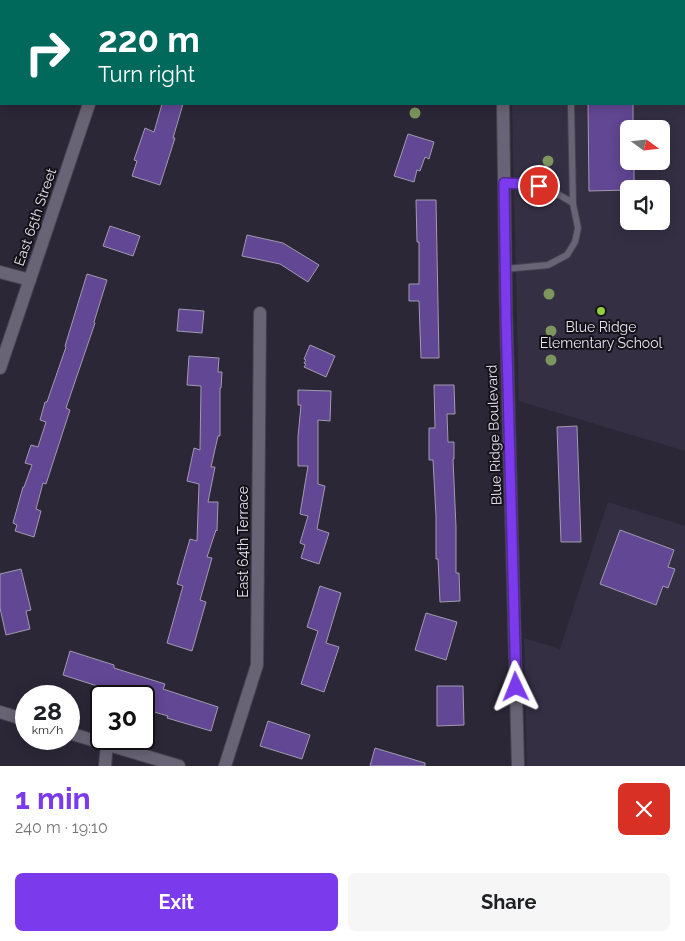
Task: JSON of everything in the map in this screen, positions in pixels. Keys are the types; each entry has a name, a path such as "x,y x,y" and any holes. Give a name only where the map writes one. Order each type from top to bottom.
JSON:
{"street":[{"name":"East 65th Street","path":"0,368 89,105"},
{"name":"Blue Ridge Boulevard","path":"503,105 518,766"},
{"path":"0,272 30,280"},
{"name":"East 64th Terrace","path":"225,766 257,665 260,313"},
{"path":"0,712 15,717"},
{"path":"105,766 106,750"},
{"path":"127,750 179,766"}],"lane":[{"path":"506,269 548,266 567,255 575,242 578,228 573,203 570,105"},
{"path":"504,183 539,186 573,203"}],"shaded area":[{"name":"Blue Ridge Elementary School","path":"512,105 685,105 685,451 519,401"},
{"path":"608,502 685,526 685,764 684,766 527,766 524,638 560,649"}],"building":[{"path":"162,105 183,105 173,138 175,138 160,185 132,176 137,161 134,160 145,128 154,132"},
{"path":"588,105 633,105 633,120 620,120 620,170 634,170 634,180 620,180 620,190 589,191"},
{"path":"408,134 434,142 429,159 425,157 420,171 417,170 414,182 394,176"},
{"path":"416,200 436,200 439,358 421,358 419,301 409,301 409,284 419,284"},
{"path":"110,226 140,236 133,256 103,246"},
{"path":"247,235 283,243 319,265 308,282 280,264 242,256"},
{"path":"87,274 107,280 95,323 66,408 70,410 46,484 43,483 36,509 41,511 34,537 15,531 17,525 13,523 23,487 32,465 25,463 31,445 38,447 46,422 40,420 45,402 47,402 66,347"},
{"path":"179,309 204,311 202,333 177,331"},
{"path":"310,345 335,356 326,377 304,367 306,360 304,359"},
{"path":"189,356 219,358 218,372 222,372 220,436 218,436 211,467 215,467 208,502 218,502 217,531 207,557 212,558 200,600 206,602 192,651 167,643 183,586 177,584 190,539 197,541 199,484 187,481 194,448 200,450 201,386 187,385"},
{"path":"434,385 454,385 455,414 447,414 448,442 454,442 456,573 459,573 460,601 440,602 438,559 436,559 433,460 429,460 429,428 435,428"},
{"path":"298,390 331,391 330,421 318,420 318,484 325,486 317,529 329,533 319,564 301,558 305,545 300,543 308,516 300,514 308,466 298,466 301,405 298,405"},
{"path":"577,426 581,542 561,542 557,427"},
{"path":"620,530 674,550 668,567 675,569 668,588 663,586 656,605 600,584"},
{"path":"21,569 31,610 26,611 30,629 6,635 0,608 0,574"},
{"path":"320,586 341,593 326,643 339,647 324,692 301,684 318,631 307,627"},
{"path":"426,613 457,622 446,660 415,650"},
{"path":"70,651 114,665 114,668 165,684 163,689 218,707 211,731 167,718 168,716 155,712 155,685 94,685 63,675"},
{"path":"437,686 463,686 464,725 437,726"},
{"path":"268,721 310,735 302,759 260,746"},
{"path":"375,748 425,763 425,766 370,766"}],"place":[{"name":"Blue Ridge Elementary School","path":"601,311"}],"route":[{"path":"516,687 504,183 539,186"}]}
